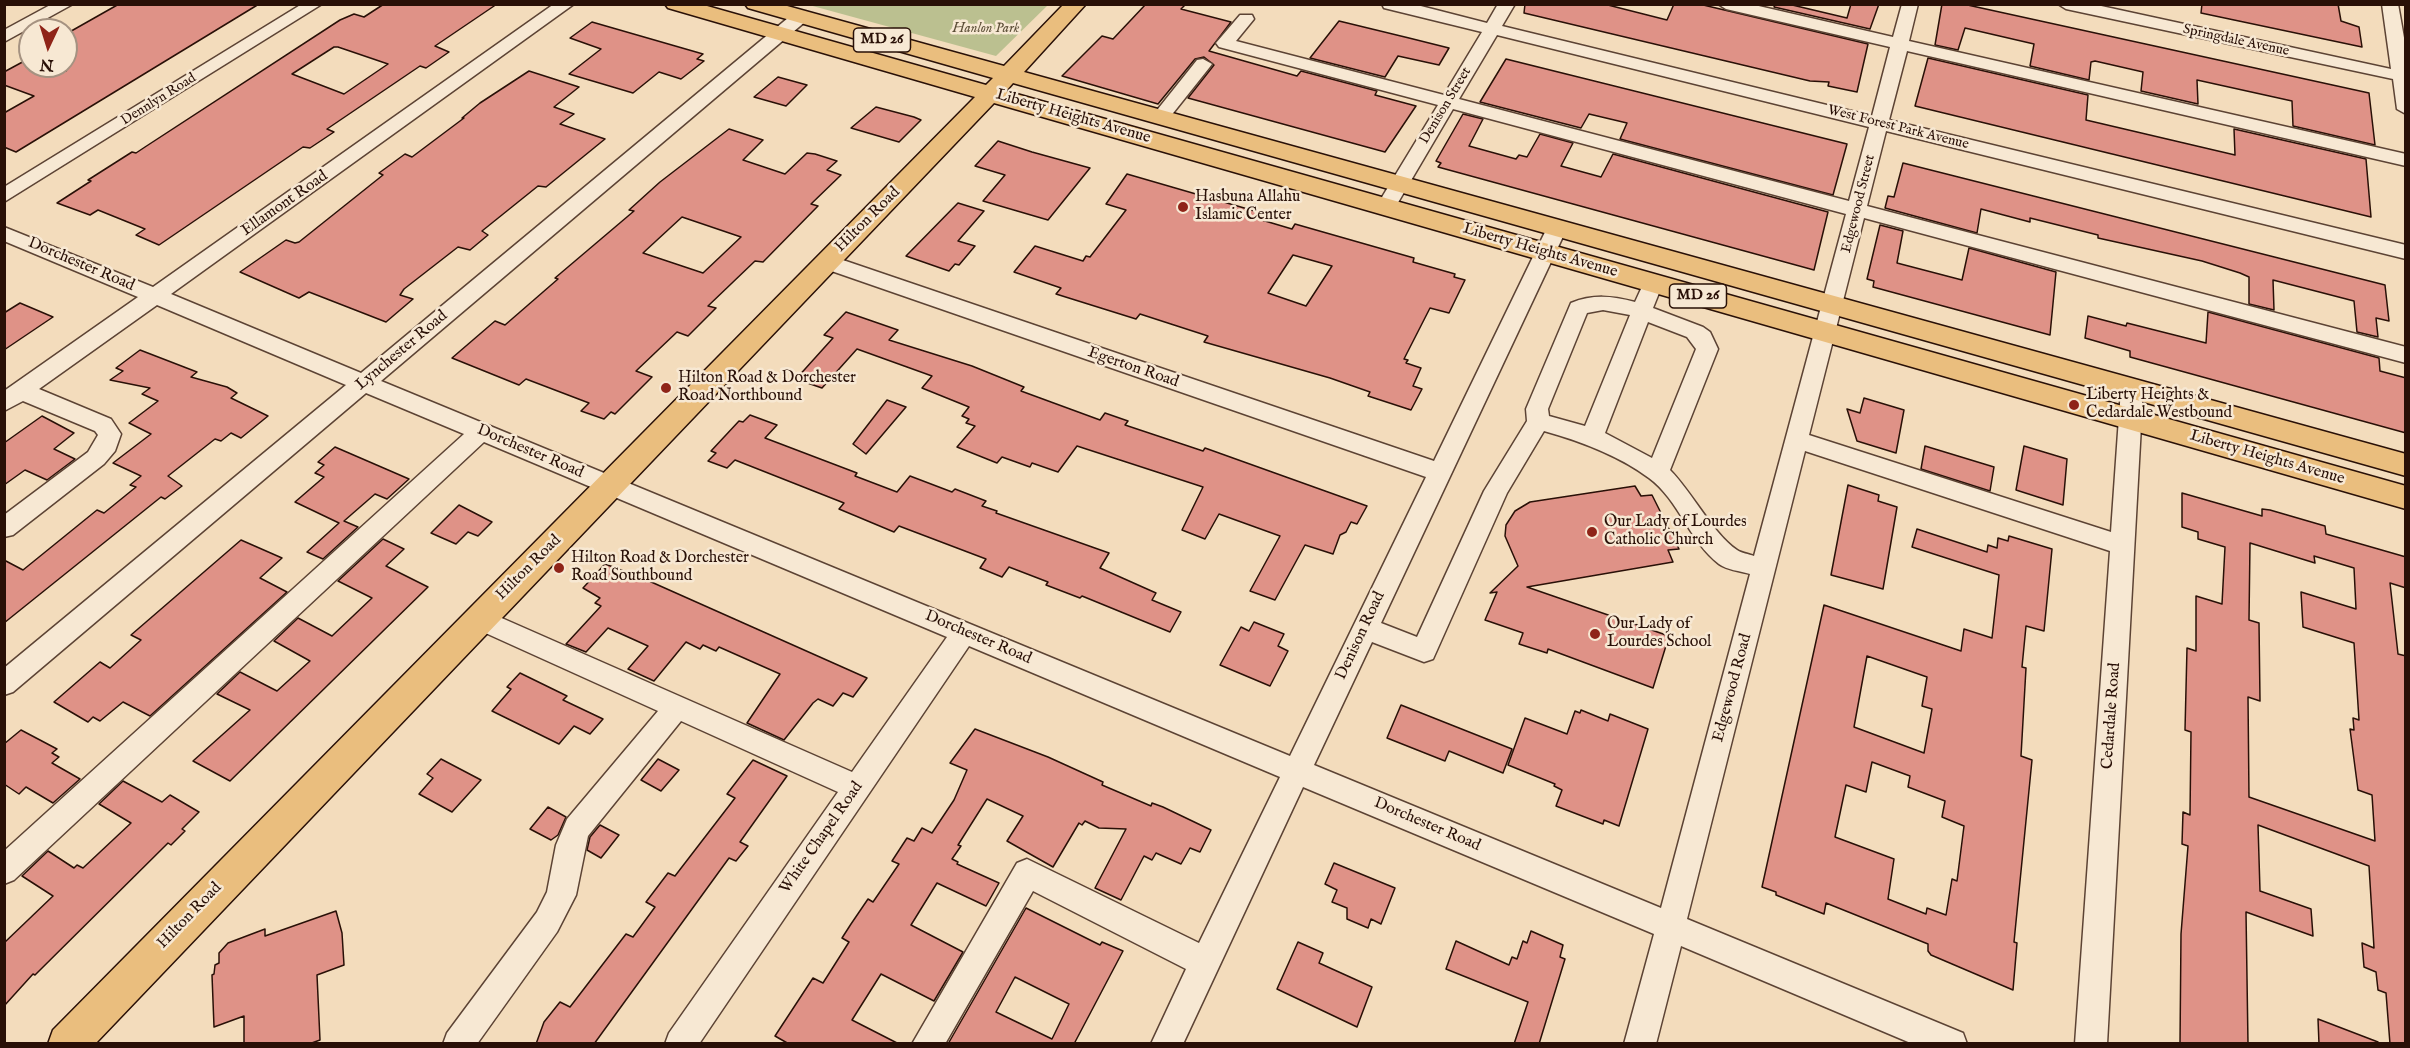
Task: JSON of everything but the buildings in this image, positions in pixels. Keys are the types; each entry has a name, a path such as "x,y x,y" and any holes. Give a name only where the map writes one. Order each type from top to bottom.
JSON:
{"main road":[{"name":"Liberty Heights Avenue","path":"675,4 779,34 1160,118 2406,465"},
{"name":"Liberty Heights Avenue","path":"755,4 1386,207 2406,498"},
{"name":"Hilton Road","path":"67,1044 611,486 1076,4"}],"street":[{"path":"4,38 65,4"},
{"name":"Dennlyn Road","path":"4,196 314,4"},
{"name":"Ellamont Road","path":"13,397 566,4"},
{"name":"West Forest Park Avenue","path":"1390,4 2406,252"},
{"name":"Denison Street","path":"1386,207 1507,4"},
{"path":"1726,4 2406,160"},
{"name":"Edgewood Street","path":"1826,333 1910,4"},
{"name":"Springdale Avenue","path":"2066,4 2403,77"},
{"path":"2390,4 2403,77 2406,109"},
{"path":"2401,4 2406,5"},
{"name":"Lynchester Road","path":"4,684 800,17"},
{"path":"1246,19 1225,43 2406,355"},
{"path":"1160,118 1203,64"},
{"name":"Denison Road","path":"1166,1044 1557,228"},
{"name":"Dorchester Road","path":"4,233 1952,1044"},
{"name":"Egerton Road","path":"827,262 1439,472"},
{"path":"1592,436 1653,283"},
{"path":"1365,628 1424,651 1496,491 1538,421 1537,409 1578,308 1585,304 1601,302 1641,312 1695,332 1702,337 1707,349 1658,472"},
{"name":"Edgewood Road","path":"1640,1044 1826,333"},
{"name":"Cedardale Road","path":"2091,1044 2132,389"},
{"path":"4,528 96,458 107,444 110,434 104,425 13,397"},
{"path":"1538,421 1592,436 1658,472 1680,495 1712,541 1729,558 1764,569"},
{"path":"4,870 481,432"},
{"path":"1797,440 2122,545"},
{"path":"479,619 857,787"},
{"name":"White Chapel Road","path":"680,1044 964,633"},
{"path":"458,1044 547,922 561,895 570,845 577,828 678,706"},
{"path":"927,1044 1028,873 1205,962"}],"green space":[{"name":"Hanlon Park","path":"1048,4 996,56 809,5"}],"place":[{"name":"Hasbuna Allahu Islamic Center","path":"1183,207"},
{"name":"Hilton Road & Dorchester Road Northbound","path":"666,388"},
{"name":"Liberty Heights & Cedardale Westbound","path":"2074,405"},
{"name":"Our Lady of Lourdes Catholic Church","path":"1592,532"},
{"name":"Hilton Road & Dorchester Road Southbound","path":"559,568"},
{"name":"Our Lady of Lourdes School","path":"1595,634"}]}
